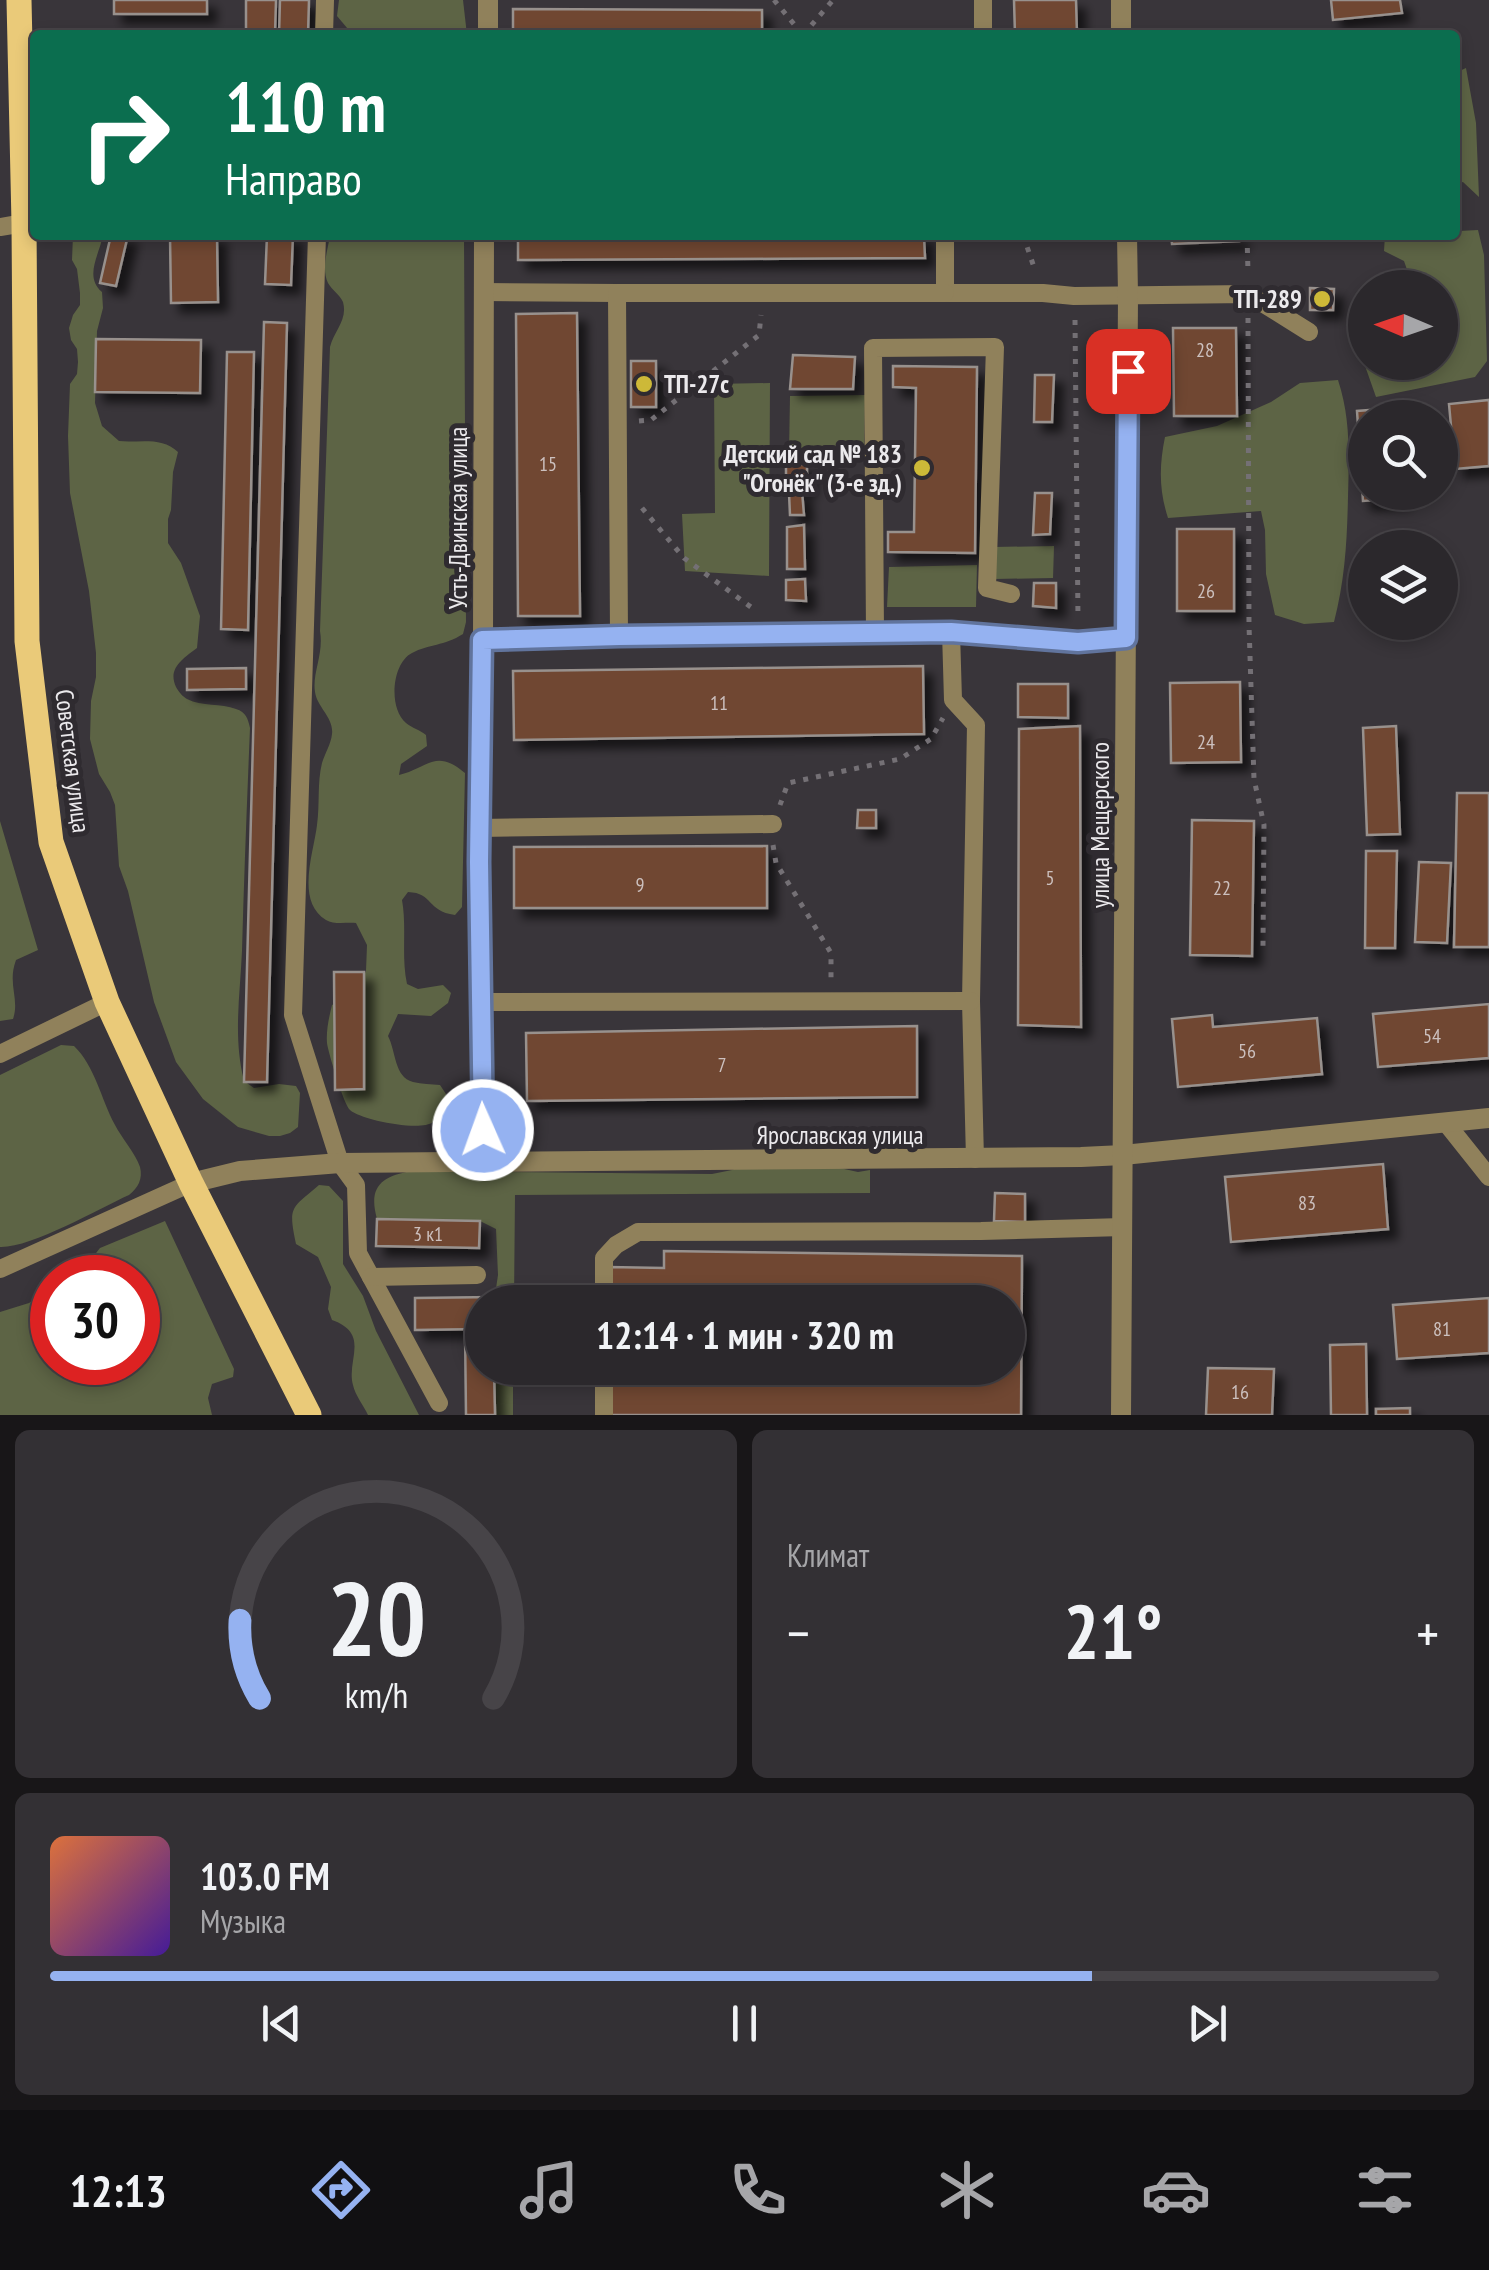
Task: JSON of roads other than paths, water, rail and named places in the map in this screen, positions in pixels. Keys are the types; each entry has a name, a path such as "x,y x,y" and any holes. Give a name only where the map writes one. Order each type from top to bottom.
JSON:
{"main road":[{"name":"Советская улица","path":"13,8 12,225 27,641 51,842 107,1002 192,1183 309,1415"}],"street":[{"path":"488,0 488,30"},
{"path":"1120,0 1122,30"},
{"name":"Усть-Двинская улица","path":"484,240 479,828 484,1162"},
{"name":"улица Мещерского","path":"1121,1415 1126,240"},
{"name":"Ярославская улица","path":"192,1183 240,1172 340,1163 1123,1155 1489,1118"}],"lane":[{"path":"324,30 325,0"},
{"path":"983,0 983,30"},
{"path":"318,240 293,1014 340,1163 356,1185 358,1253 438,1403"},
{"path":"945,292 946,240"},
{"path":"483,292 1248,294 1309,332"},
{"path":"617,292 619,636"},
{"path":"875,634 874,348 994,347 987,588 1011,594"},
{"path":"482,640 951,632 1078,642 1126,638"},
{"path":"951,632 953,700 976,725 971,1002 975,1159"},
{"path":"479,828 773,824"},
{"path":"0,1054 107,1002"},
{"path":"480,1002 971,1002"},
{"path":"1446,1123 1489,1177"},
{"path":"0,1269 192,1183"},
{"path":"604,1285 604,1258 616,1244 638,1232 1123,1227"},
{"path":"371,1277 477,1275"},
{"path":"604,1385 604,1415"}],"place":[{"name":"ТП-289","path":"1322,299"},
{"name":"ТП-27c","path":"644,384"},
{"name":"Детский сад № 183 \"Огонёк\" (3-е зд.)","path":"922,468"}]}
